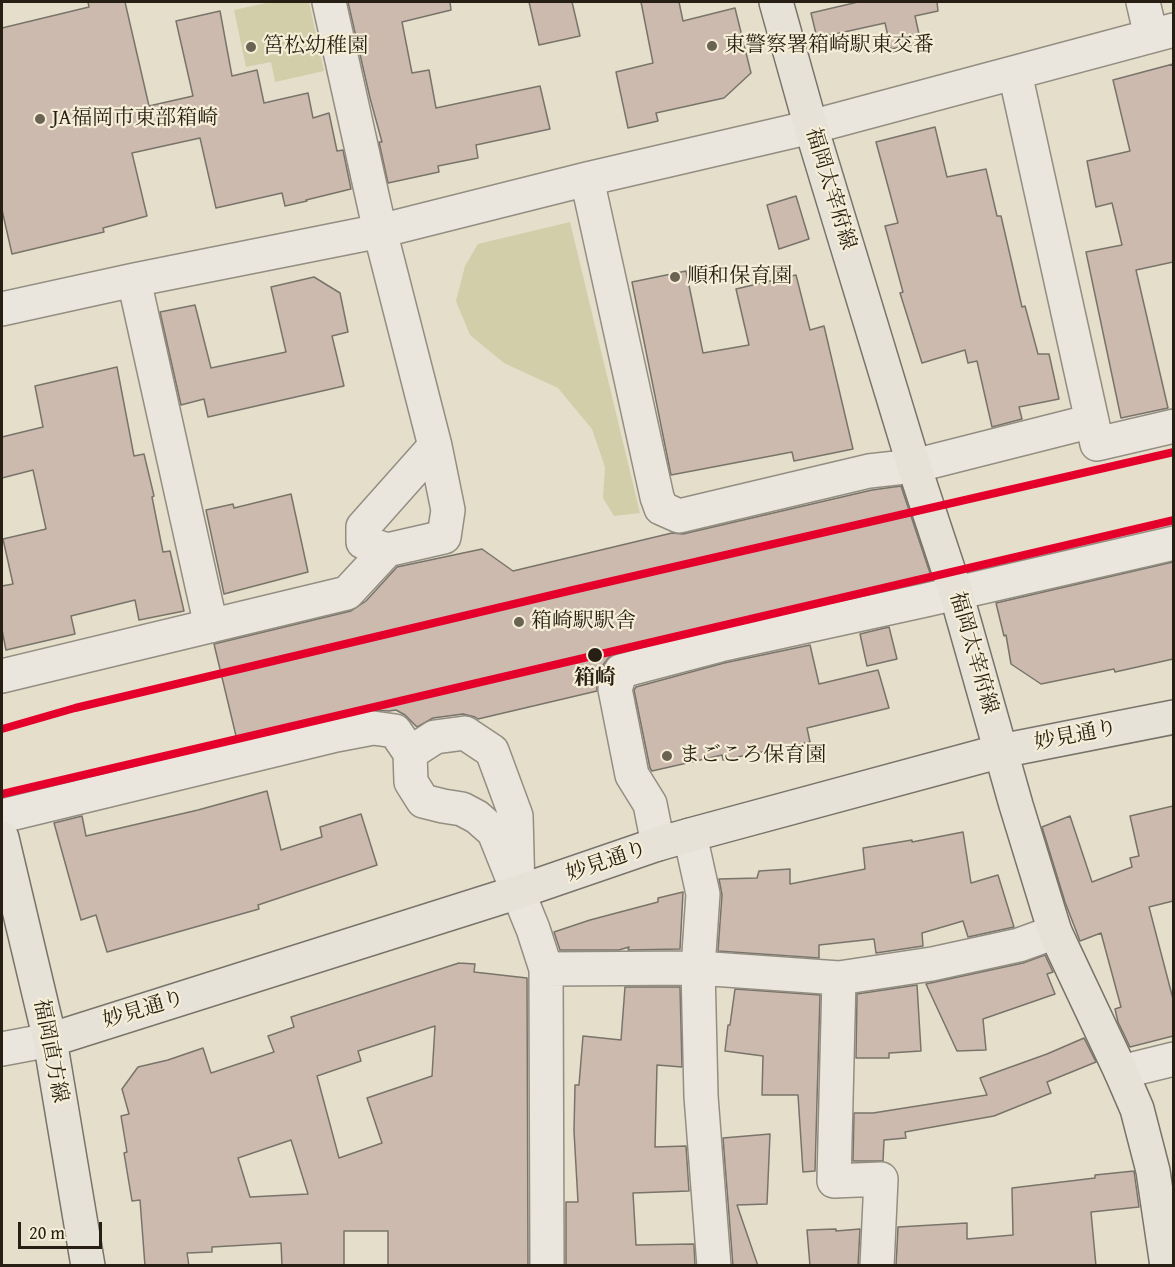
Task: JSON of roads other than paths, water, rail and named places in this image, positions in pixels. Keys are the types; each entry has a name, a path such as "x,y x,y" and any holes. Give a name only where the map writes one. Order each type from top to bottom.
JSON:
{"main road":[{"name":"福岡太宰府線","path":"776,2 914,466 956,593 1016,805 1055,932 1137,1109 1153,1171 1167,1266"},
{"name":"妙見通り","path":"50,1040 518,892 658,844 1001,751 1173,717"},
{"name":"福岡直方線","path":"2,838 50,1040 88,1266"}],"street":[{"path":"329,2 380,231 435,446 448,510 444,537 387,550 363,542 363,527 435,446"},
{"path":"2,309 380,231 587,179 812,127 1162,33 1143,2"},
{"path":"1015,74 1097,444 1173,426"},
{"path":"587,179 661,508 679,516 869,471 914,466 1092,421"},
{"path":"134,280 211,626"},
{"path":"658,844 650,804 632,775 615,689 621,671 720,645 1173,543"},
{"path":"2,676 347,594 387,550"},
{"path":"2,816 336,735 373,728 395,731 410,753 411,783 423,801 462,809 477,817 495,832 546,969 547,1266"},
{"path":"410,753 435,737 465,733 492,751 516,816 518,892"},
{"path":"690,835 703,894 698,968 700,1096 714,1266"},
{"path":"546,969 698,968 839,978 932,964 1019,945 1055,932"},
{"path":"839,978 834,1181 881,1179 877,1266"},
{"path":"2,1049 50,1040"},
{"path":"1121,1072 1173,1059"}],"place":[{"name":"東警察署箱崎駅東交番","path":"712,46"},
{"name":"筥松幼稚園","path":"251,47"},
{"name":"JA福岡市東部箱崎","path":"40,119"},
{"name":"順和保育園","path":"675,277"},
{"name":"箱崎駅駅舎","path":"519,622"},
{"name":"箱崎","path":"595,655"},
{"name":"まごころ保育園","path":"667,756"}]}
